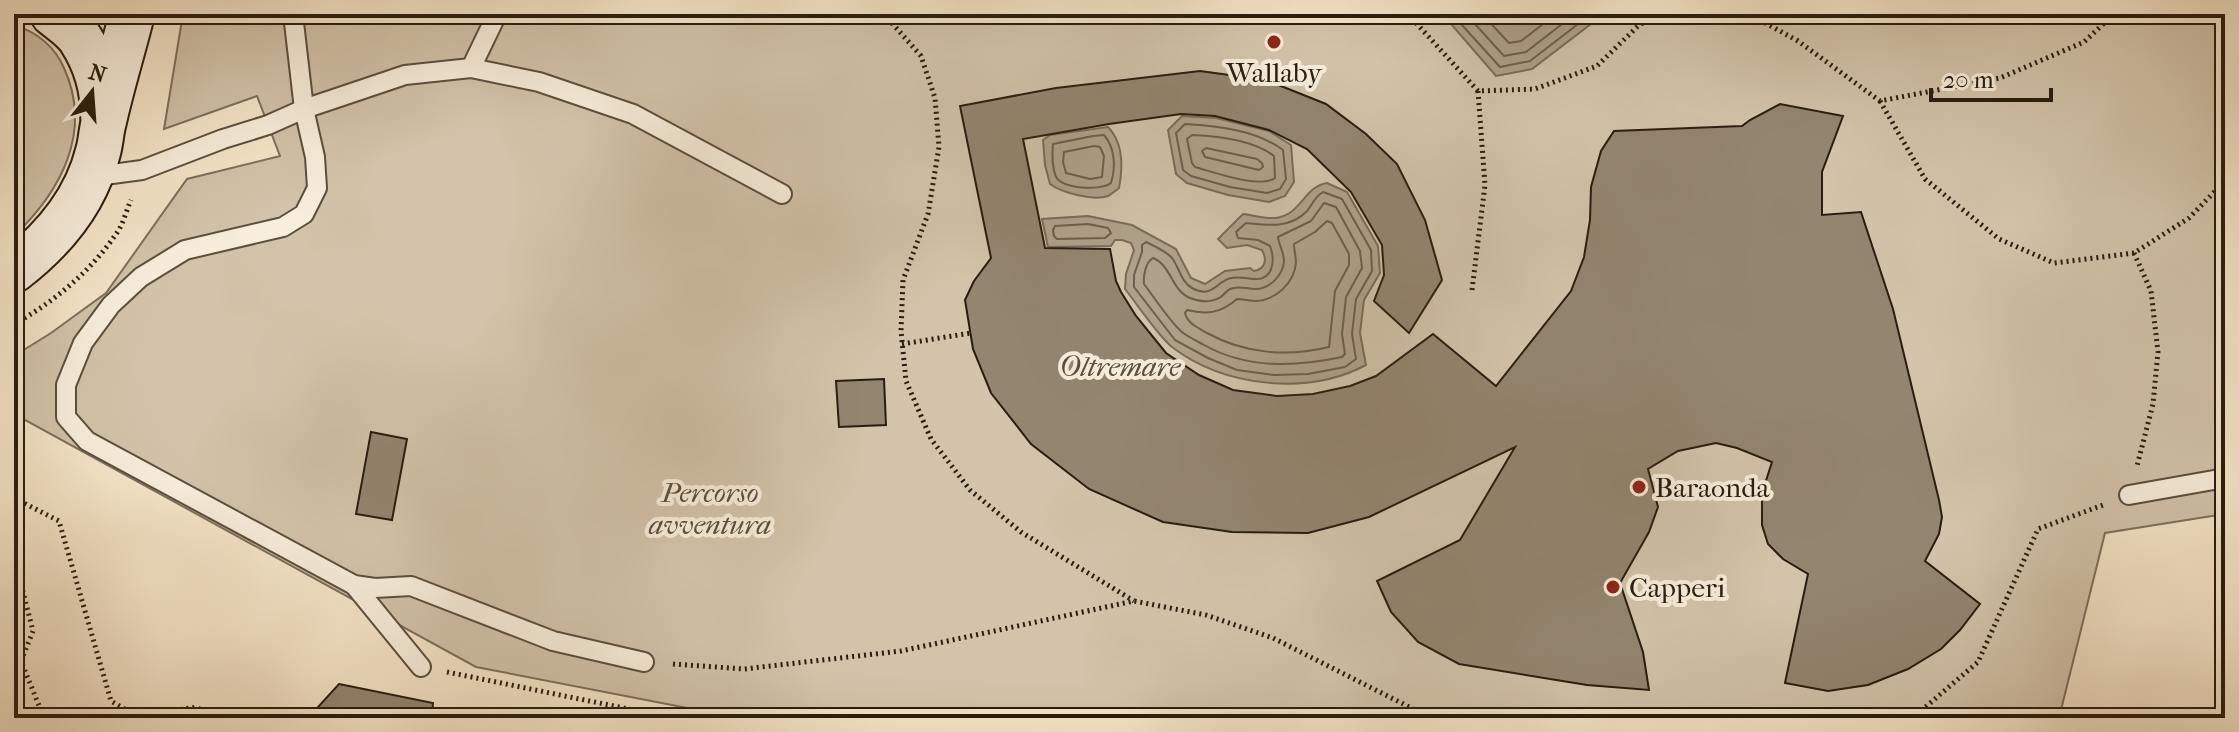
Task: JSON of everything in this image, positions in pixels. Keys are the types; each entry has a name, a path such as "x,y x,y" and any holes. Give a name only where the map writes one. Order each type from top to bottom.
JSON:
{"main road":[{"path":"53,14 80,38 95,71 103,97 103,125"},
{"path":"14,270 45,243 63,222 78,202 90,177 132,14"}],"lane":[{"path":"293,14 317,188 304,214 283,227 185,250 141,277 111,305 83,343 66,385 66,417 87,441 354,585 375,588 411,586 553,641 644,662"},
{"path":"471,68 497,14"},
{"path":"90,177 142,170 405,75 471,68 539,82 633,114 782,194"},
{"path":"2129,495 2225,478"},
{"path":"354,585 421,667"}],"path":[{"path":"884,14 921,56 935,98 939,147 928,214 903,280 902,344 906,381 931,439 970,490 1021,532 1134,601 1206,615 1273,638 1431,718"},
{"path":"1408,14 1478,91 1485,185 1472,290"},
{"path":"1478,91 1535,89 1597,66 1639,25 1662,14"},
{"path":"1749,14 1798,41 1880,101 1925,179 1999,239 2054,263 2134,253 2189,218 2225,181"},
{"path":"1880,101 2000,78 2084,42 2114,14"},
{"path":"2203,14 2225,32"},
{"path":"1898,718 1922,710 1978,662 2038,529 2129,495 2153,404 2158,352 2151,291 2134,253"},
{"path":"902,344 971,333"},
{"path":"14,498 59,521 111,701 137,716 197,707 211,718"},
{"path":"14,575 21,584 33,631 21,661 44,718"},
{"path":"644,662 744,669 901,651 1134,601"},
{"path":"421,667 673,718"}],"green space":[{"name":"Oltremare","path":"183,14 2225,14 2225,514 2105,533 2059,718 739,718 476,667 14,414 14,356 106,293 187,179 280,156 257,96 164,129"},
{"path":"14,25 38,36 56,53 72,92 75,115 68,159 58,180 46,200 14,236"}],"water":[{"path":"1604,14 1532,69 1496,76 1444,16"},
{"path":"1182,116 1216,118 1269,131 1291,145 1294,182 1285,196 1269,202 1228,195 1187,183 1176,174 1168,130"},
{"path":"1108,127 1117,140 1121,156 1119,188 1108,196 1095,198 1070,193 1050,184 1043,140 1050,135"},
{"path":"1327,183 1347,192 1378,246 1380,273 1364,300 1360,333 1366,365 1319,381 1267,383 1216,371 1193,361 1167,342 1125,289 1134,250 1131,243 1115,240 1111,246 1048,247 1042,219 1088,216 1132,225 1176,249 1191,278 1205,284 1225,271 1250,268 1254,271 1263,266 1265,257 1262,250 1247,245 1227,248 1218,239 1243,214 1271,218 1284,216 1313,190"}],"building":[{"path":"1200,71 1266,80 1326,104 1366,134 1397,164 1425,220 1442,280 1409,333 1374,301 1384,275 1382,245 1351,192 1307,149 1269,130 1215,116 1181,114 1023,139 1045,248 1110,249 1121,292 1166,353 1199,375 1233,390 1277,396 1313,394 1350,386 1376,376 1433,334 1496,386 1571,291 1584,257 1591,187 1601,151 1614,131 1742,126 1780,104 1843,116 1822,172 1822,215 1861,212 1893,309 1939,500 1942,517 1939,534 1925,561 1980,604 1941,649 1908,669 1868,685 1828,691 1785,683 1808,574 1783,559 1768,544 1762,525 1762,493 1772,462 1716,443 1678,451 1648,469 1658,507 1649,532 1620,583 1643,652 1649,690 1587,685 1459,664 1418,642 1391,612 1377,581 1460,540 1515,447 1369,517 1308,533 1232,532 1163,522 1089,489 1031,444 991,393 973,349 965,300 991,258 960,106 1056,88"},
{"path":"884,379 886,425 839,427 836,381"},
{"path":"371,432 407,439 392,520 356,514"},
{"path":"339,684 433,703 432,718 308,718"}],"place":[{"name":"Wallaby","path":"1274,42"},
{"name":"Baraonda","path":"1639,487"},
{"name":"Capperi","path":"1613,587"}],"park label":[{"name":"Percorso avventura","path":"710,508"}]}
